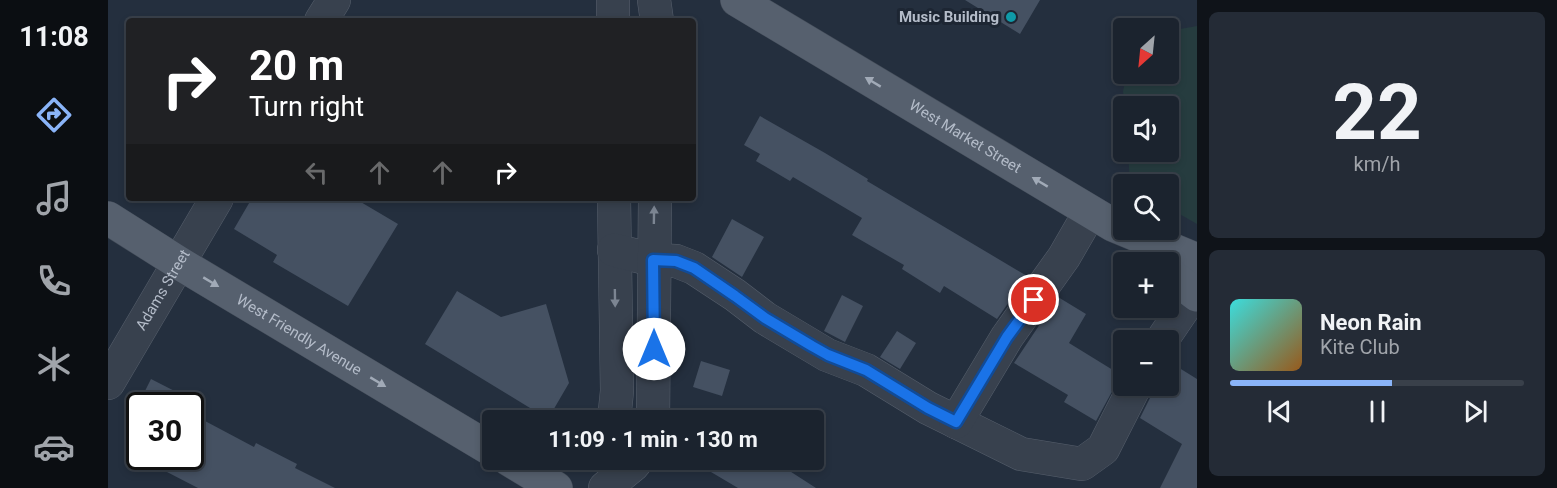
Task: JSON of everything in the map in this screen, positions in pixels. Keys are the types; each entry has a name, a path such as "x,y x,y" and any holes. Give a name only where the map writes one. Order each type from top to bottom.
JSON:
{"main road":[{"name":"West Market Street","path":"737,0 1101,219 1197,260"},
{"name":"West Friendly Avenue","path":"108,218 482,444"},
{"path":"1101,219 1144,252"},
{"path":"1179,282 1195,294"},
{"path":"526,470 556,488"}],"street":[{"path":"323,18 334,0"},
{"path":"613,0 613,18"},
{"path":"654,0 657,18"},
{"name":"Adams Street","path":"109,378 215,201"},
{"path":"614,201 617,391 615,410"},
{"path":"653,410 655,201"},
{"path":"956,422 1007,337 1064,256 1101,219"},
{"path":"614,250 653,260 676,261 694,268 765,318 810,345 866,370 928,408 1021,454 1082,464 1103,449 1130,396"},
{"path":"1169,330 1195,294"},
{"path":"591,488 597,470"},
{"path":"605,488 627,470"}],"green space":[{"path":"1197,26 1197,224 1179,214 1179,174 1129,174 1129,162 1179,162 1179,96 1124,96 1123,91 1125,84 1179,84 1179,29"}],"building":[{"name":"Music Building","path":"965,0 1040,0 1020,34"},
{"path":"760,116 1027,276 997,319 944,286 940,293 902,269 904,265 852,235 862,218 793,177 790,181 756,161 760,154 744,145"},
{"path":"250,201 359,201 398,224 348,306 273,262 277,255 234,229"},
{"path":"732,219 764,237 742,277 712,257"},
{"path":"457,291 501,317 546,304 569,383 553,410 533,410 425,344"},
{"path":"842,295 863,306 845,342 824,331"},
{"path":"1058,297 1086,314 1069,343 1113,370 1113,390 1096,421 1064,402 1068,395 1014,363"},
{"path":"897,331 916,343 900,369 880,357"},
{"path":"701,361 730,370 722,396 693,387"},
{"path":"1179,368 1197,379 1197,488 1160,488 1182,444 1140,418 1151,396 1179,396"},
{"path":"151,379 176,392 144,392"},
{"path":"204,420 254,447 256,443 297,464 295,468 335,488 198,488 167,472 168,470 204,470"},
{"path":"708,470 788,470 816,488 738,488"}],"place":[{"name":"Music Building","path":"1011,17"}],"route":[{"path":"654,349 653,260 676,261 694,268 765,318 828,355 866,370 928,408 956,422 1007,337 1034,300"}]}
